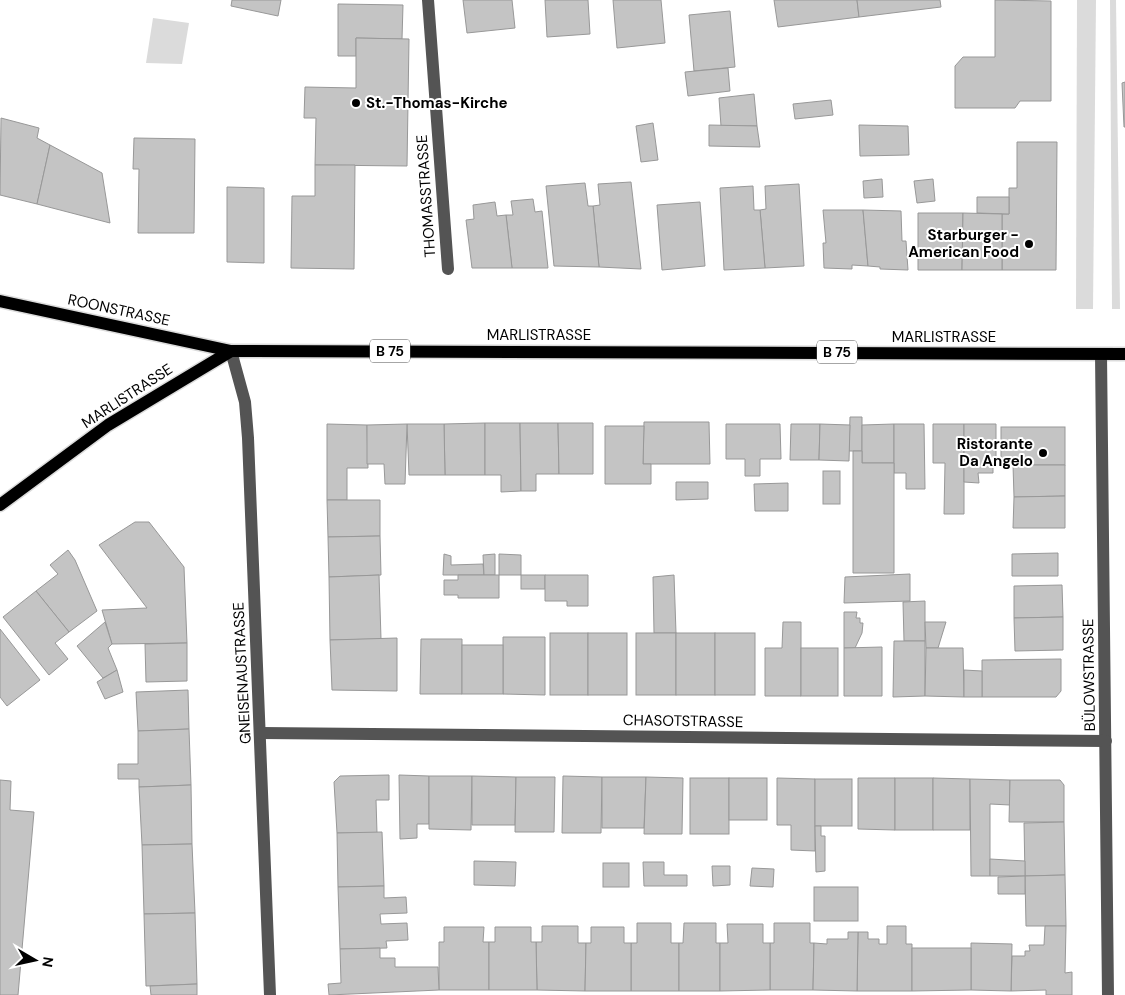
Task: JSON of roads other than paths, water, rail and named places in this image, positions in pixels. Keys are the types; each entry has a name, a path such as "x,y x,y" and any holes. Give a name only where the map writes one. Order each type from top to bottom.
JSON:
{"main road":[{"name":"ROONSTRASSE","path":"0,301 231,351"},
{"name":"MARLISTRASSE","path":"0,505 108,425 231,351 1125,354"}],"street":[{"name":"THOMASSTRASSE","path":"428,0 448,269"},
{"name":"GNEISENAUSTRASSE","path":"231,351 245,402 261,733 270,995"},
{"name":"BÜLOWSTRASSE","path":"1101,354 1108,995"},
{"name":"CHASOTSTRASSE","path":"261,733 1106,741"}],"place":[{"name":"St.-Thomas-Kirche","path":"356,103"},
{"name":"Starburger - American Food","path":"1029,244"},
{"name":"Ristorante Da Angelo","path":"1043,453"}]}
